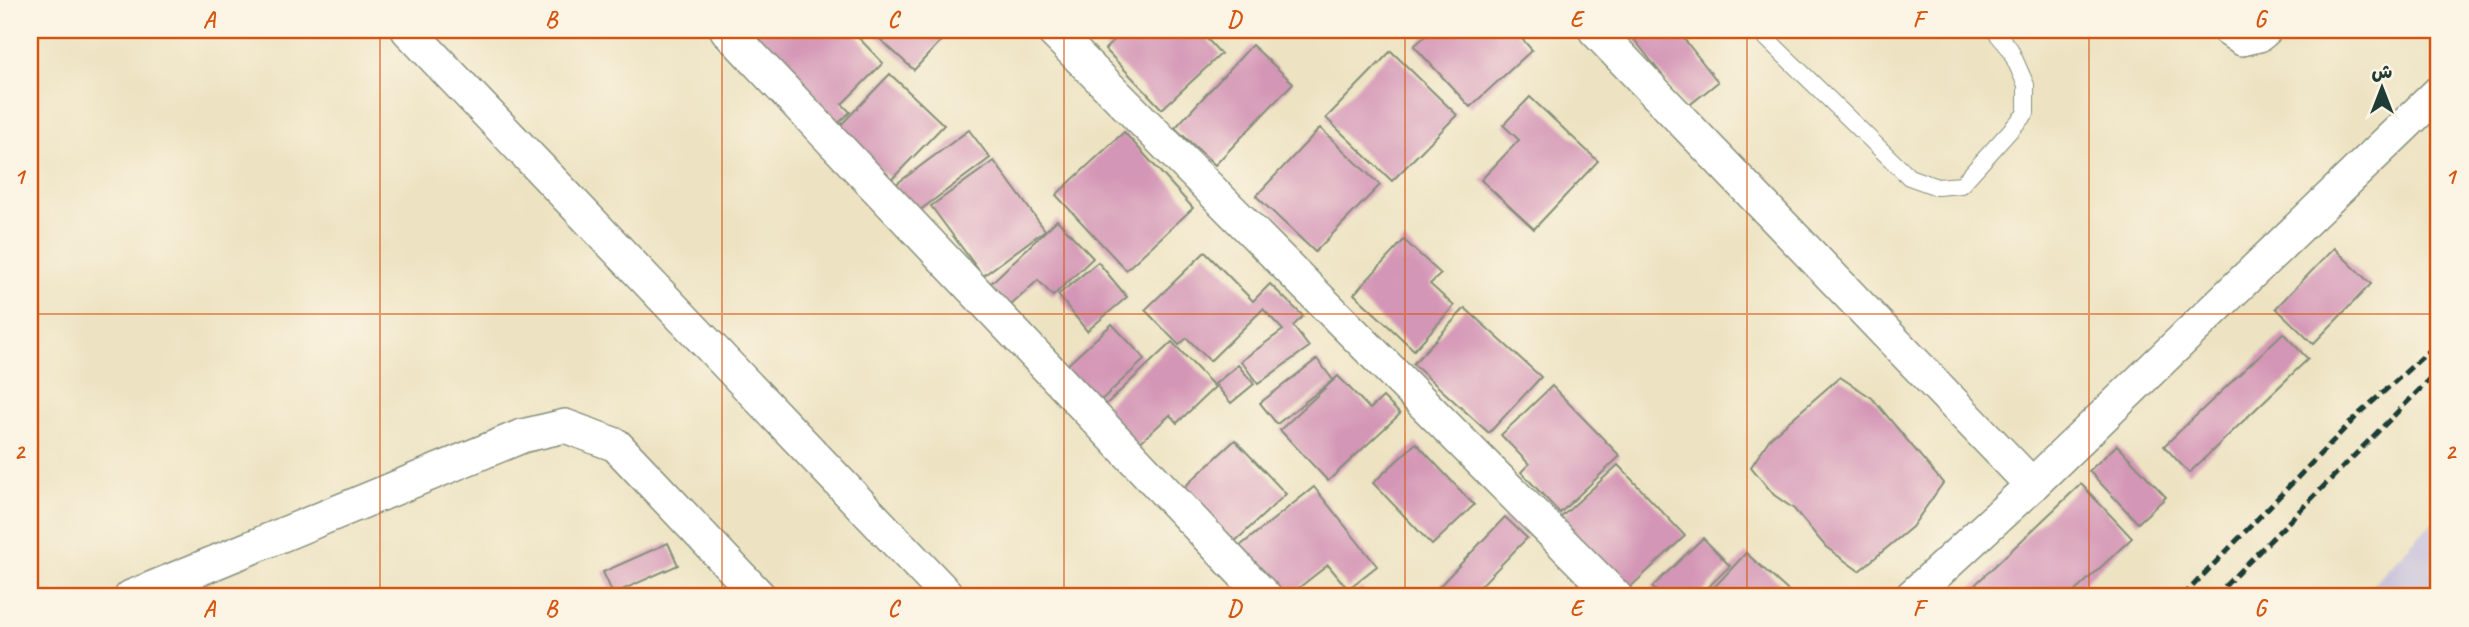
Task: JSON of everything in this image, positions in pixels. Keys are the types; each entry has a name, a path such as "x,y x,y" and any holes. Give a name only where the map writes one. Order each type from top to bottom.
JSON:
{"street":[{"path":"408,30 949,597"},
{"path":"727,30 1265,597"},
{"path":"1052,30 1616,597"},
{"path":"1595,30 2032,485"},
{"path":"2229,30 2242,39 2259,35 2264,30"},
{"path":"1911,597 2032,485 2439,92"},
{"path":"131,597 522,436 565,426 616,445 760,597"}],"lane":[{"path":"1758,30 1909,177 1937,187 1961,185 2026,113 2026,85 2010,49 1994,30"}],"shaded area":[{"path":"2439,514 2439,597 2361,597"}],"building":[{"path":"752,30 851,30 883,63 842,104 850,112 836,126 747,35"},
{"path":"870,30 951,30 914,70"},
{"path":"1125,30 1199,30 1221,54 1162,109 1105,49"},
{"path":"1432,30 1514,30 1532,50 1470,107 1414,46"},
{"path":"1646,30 1677,30 1718,82 1687,107 1634,39"},
{"path":"1252,45 1293,83 1215,165 1175,128"},
{"path":"1391,51 1457,115 1392,181 1326,118"},
{"path":"890,74 944,125 891,180 837,129"},
{"path":"1530,97 1598,161 1534,229 1481,180 1519,140 1503,125"},
{"path":"1320,128 1380,185 1315,252 1256,196"},
{"path":"969,130 990,158 912,216 891,188"},
{"path":"1124,132 1193,208 1126,270 1056,195"},
{"path":"994,161 1045,230 983,276 931,206"},
{"path":"1057,220 1093,258 1053,296 1038,280 1009,307 988,286"},
{"path":"1404,240 1441,274 1430,284 1454,306 1414,350 1354,294"},
{"path":"2334,248 2371,284 2313,344 2276,308"},
{"path":"1205,252 1253,301 1270,284 1303,316 1293,326 1309,347 1258,384 1241,361 1283,330 1263,309 1210,361 1187,338 1179,345 1145,310"},
{"path":"1098,262 1127,297 1087,331 1058,295"},
{"path":"1465,308 1541,377 1489,433 1413,364"},
{"path":"1112,324 1145,359 1097,404 1063,369"},
{"path":"2283,333 2308,359 2189,473 2164,446"},
{"path":"1172,342 1215,387 1177,423 1170,415 1136,446 1101,409"},
{"path":"1317,359 1333,380 1277,424 1260,403"},
{"path":"1238,365 1254,384 1231,403 1215,384"},
{"path":"1338,376 1370,409 1383,397 1400,414 1328,481 1280,430"},
{"path":"1840,377 1872,398 1943,483 1912,527 1859,571 1826,547 1794,509 1774,495 1751,467 1771,437"},
{"path":"1552,386 1620,456 1560,513 1521,472 1529,464 1501,435"},
{"path":"1235,440 1286,494 1231,545 1180,491"},
{"path":"1416,443 1474,505 1432,545 1373,483"},
{"path":"2117,445 2166,497 2138,523 2089,471"},
{"path":"1618,465 1685,536 1626,591 1559,519"},
{"path":"2081,484 2132,538 2069,597 1962,597"},
{"path":"1314,487 1377,566 1348,589 1328,565 1287,597 1281,597 1240,546"},
{"path":"1505,517 1527,538 1470,597 1442,597 1435,591"},
{"path":"1703,538 1730,566 1698,597 1662,597 1652,587"},
{"path":"668,543 678,565 613,594 603,572"},
{"path":"1746,553 1795,597 1705,597"},
{"path":"1361,588 1370,597 1351,597"}],"railway":[{"path":"2182,597 2359,414 2439,342"},
{"path":"2214,597 2439,370"}]}
